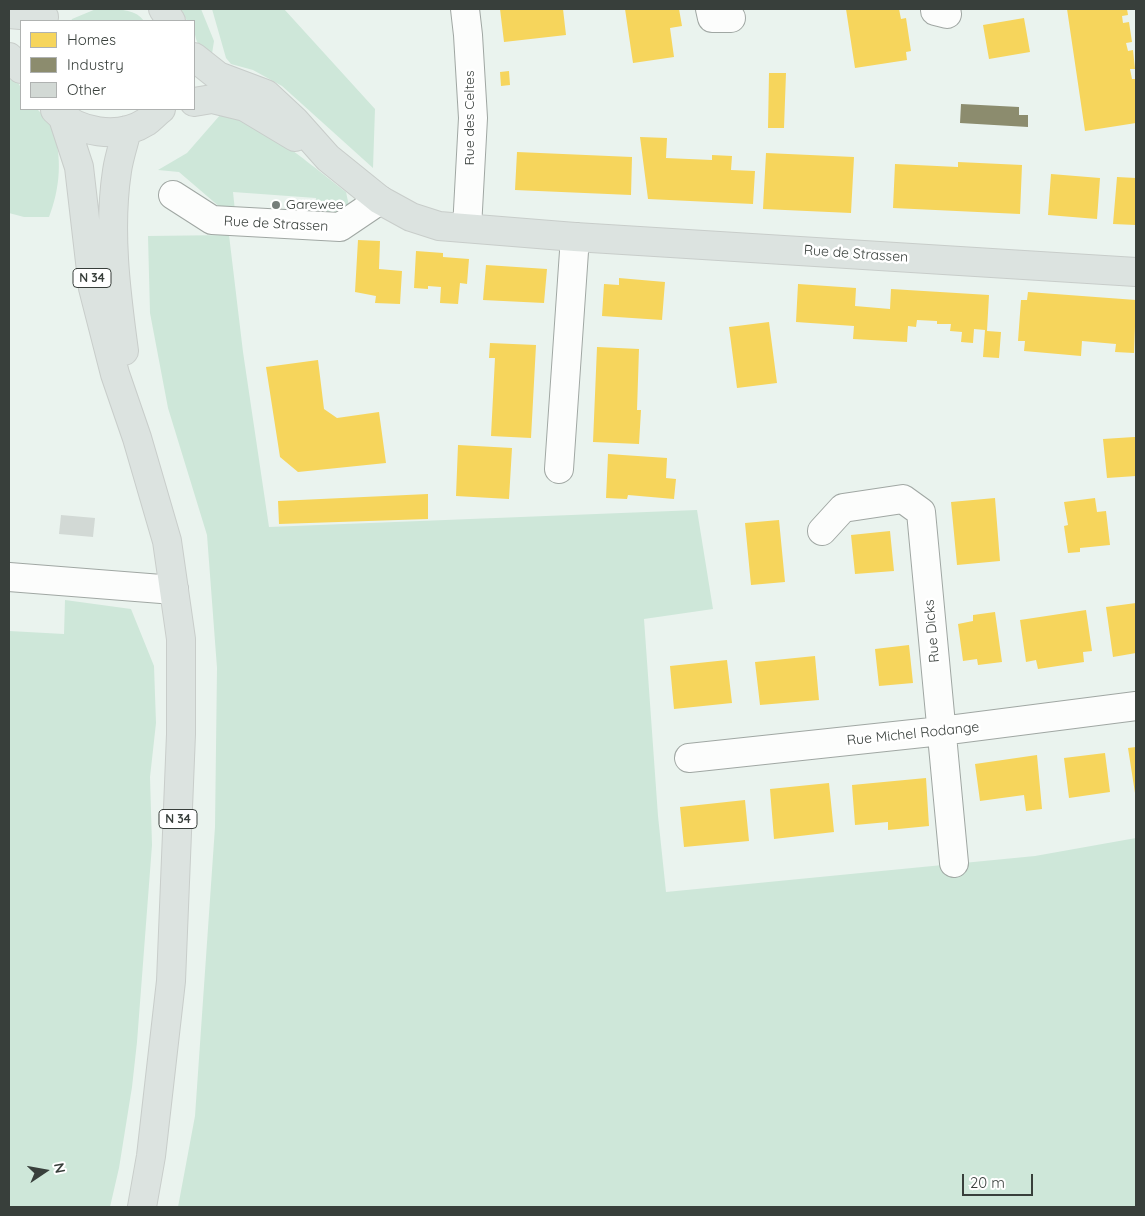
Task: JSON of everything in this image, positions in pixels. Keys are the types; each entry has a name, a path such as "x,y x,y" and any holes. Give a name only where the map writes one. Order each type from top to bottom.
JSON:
{"main road":[{"path":"163,9 170,20"},
{"path":"9,14 46,16"},
{"path":"9,58 20,68"},
{"name":"Rue de Strassen","path":"195,58 218,76 266,94 295,120 328,158"},
{"name":"Rue de Strassen","path":"195,102 212,99 246,107 328,158 380,200 411,217 439,226 575,237 1136,272"},
{"name":"N 34","path":"58,114 82,128 104,132 127,130 145,122 160,110"},
{"name":"N 34","path":"58,114 78,167 93,288 115,374 136,435 167,541 181,639 182,734 171,981 151,1156 142,1207"},
{"name":"N 34","path":"127,130 117,170 112,227 120,323 136,435"}],"street":[{"name":"Rue des Celtes","path":"465,9 473,118 467,228"},
{"name":"Rue de Strassen","path":"172,195 212,220 340,227 380,200"},
{"path":"559,469 575,237"},
{"name":"Rue Dicks","path":"822,531 843,508 903,499 921,512 954,863"},
{"path":"9,577 174,590"},
{"name":"Rue Michel Rodange","path":"689,758 942,731 1136,706"}],"green space":[{"path":"96,9 115,9 135,13 143,20 72,20"},
{"path":"181,9 201,9 214,41 211,60 198,43 195,34 195,20 186,20"},
{"path":"212,9 284,9 375,109 373,168 282,86 253,70 231,64 226,58"},
{"path":"9,65 20,86 20,110 38,110 52,127 58,149 59,172 56,195 49,217 24,217 9,213"},
{"path":"221,114 234,116 267,133 303,158 346,192 349,206 340,218 319,217 316,198 233,192 235,211 221,208 179,172 158,170 187,153"},
{"path":"229,235 243,352 269,527 697,510 713,609 644,619 658,816 666,892 1035,856 1136,838 1136,1207 178,1207 195,1116 215,827 217,668 207,535 168,408 150,313 148,236"},
{"path":"65,600 131,609 154,666 156,723 150,777 152,845 137,1042 119,1168 110,1207 9,1207 9,631 64,634"}],"building: Homes":[{"path":"500,9 563,9 566,35 504,42"},
{"path":"625,9 679,9 682,26 670,28 674,57 633,63"},
{"path":"846,9 899,9 901,19 906,18 911,51 906,52 907,60 855,68"},
{"path":"1067,9 1127,9 1128,15 1122,16 1123,23 1129,22 1132,42 1126,43 1128,51 1133,50 1135,69 1130,69 1132,79 1136,79 1136,123 1085,131"},
{"path":"1024,18 1030,52 989,59 983,25"},
{"path":"509,71 510,85 501,86 500,72"},
{"path":"769,73 786,73 784,128 768,128"},
{"path":"640,137 667,138 666,158 712,160 712,155 732,156 731,170 755,171 753,204 648,199"},
{"path":"517,152 632,157 631,195 515,190"},
{"path":"766,153 854,157 851,213 763,209"},
{"path":"958,162 1022,165 1020,214 893,208 895,164 958,167"},
{"path":"1051,174 1100,178 1097,219 1048,215"},
{"path":"1117,177 1136,178 1136,225 1113,224"},
{"path":"358,240 380,241 379,269 402,271 400,304 375,303 376,296 355,292"},
{"path":"416,251 443,253 443,257 469,259 467,284 460,283 458,304 440,303 441,287 428,286 428,289 414,288"},
{"path":"486,265 547,269 544,303 483,300"},
{"path":"619,278 665,282 662,320 602,316 604,284 619,285"},
{"path":"798,284 856,288 855,306 890,309 891,289 989,295 987,331 1001,332 999,358 983,357 985,330 974,329 973,343 961,342 962,332 950,331 951,324 937,324 937,321 917,320 916,327 908,326 907,342 853,339 854,326 796,322"},
{"path":"1028,292 1136,300 1134,353 1115,352 1116,344 1082,341 1081,356 1024,351 1025,341 1018,341 1021,300 1027,300"},
{"path":"769,322 777,383 737,388 729,327"},
{"path":"490,343 536,345 531,438 491,436 495,358 489,358"},
{"path":"597,347 639,349 637,410 641,410 639,444 593,442"},
{"path":"318,360 324,409 337,418 379,412 386,463 298,472 280,457 266,367"},
{"path":"1136,437 1136,476 1107,478 1103,439"},
{"path":"458,445 512,448 509,499 456,496"},
{"path":"608,454 667,458 666,478 676,479 674,499 628,495 627,499 606,498"},
{"path":"428,494 428,519 279,524 278,501"},
{"path":"995,498 1000,561 957,565 951,502"},
{"path":"1095,498 1097,512 1106,511 1110,545 1080,548 1080,552 1068,553 1064,526 1068,525 1064,502"},
{"path":"779,520 785,582 751,585 745,523"},
{"path":"890,531 894,571 855,574 851,535"},
{"path":"1136,603 1136,653 1113,657 1106,607"},
{"path":"1086,610 1092,651 1083,652 1084,662 1038,669 1036,660 1026,662 1020,620"},
{"path":"995,612 1002,662 978,665 977,659 963,661 958,624 973,621 973,615"},
{"path":"909,645 913,683 879,686 875,649"},
{"path":"815,656 819,700 760,705 755,662"},
{"path":"727,660 732,703 674,709 670,666"},
{"path":"1136,747 1136,793 1135,793 1128,748"},
{"path":"1105,753 1110,792 1069,798 1064,758"},
{"path":"1037,755 1042,809 1026,811 1024,795 980,801 975,764"},
{"path":"926,778 929,826 888,830 888,822 855,825 852,785"},
{"path":"829,783 834,832 774,839 770,789"},
{"path":"745,800 749,841 684,847 680,807"}],"building: Industry":[{"path":"961,104 1019,107 1019,115 1028,115 1028,127 960,123"}],"building: Other":[{"path":"61,515 95,518 93,537 59,534"}],"place":[{"name":"Garewee","path":"276,205"}]}
